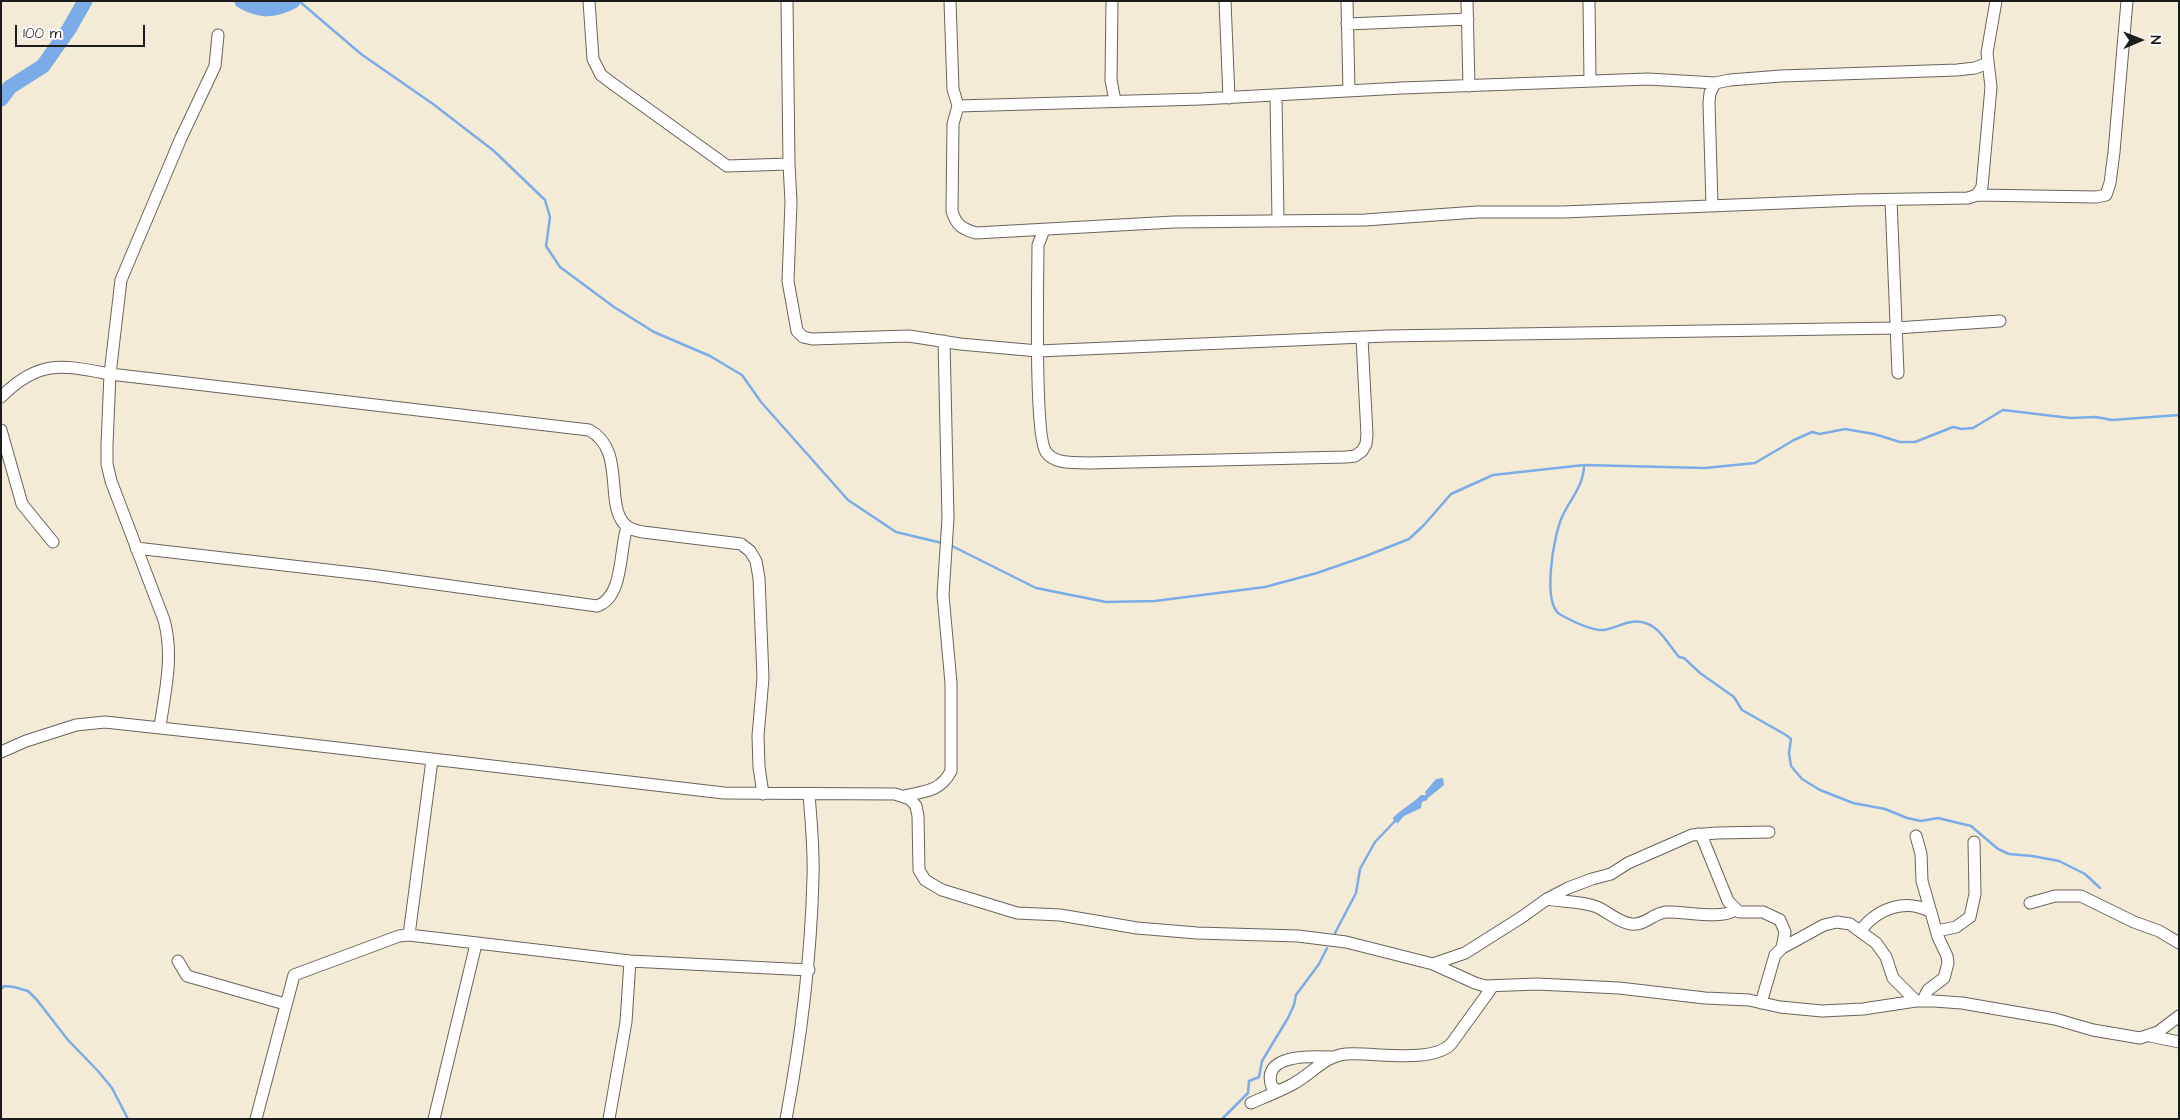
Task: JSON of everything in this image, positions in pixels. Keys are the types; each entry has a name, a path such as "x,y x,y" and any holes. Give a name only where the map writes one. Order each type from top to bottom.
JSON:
{"street":[{"path":"589,1 593,59 601,74 612,84 728,166 789,164"},
{"path":"787,1 791,202 788,281 796,332 803,337 812,339 909,336 960,344 1038,351 1387,336 1896,328 2000,322"},
{"path":"950,1 953,89 958,106 953,124 952,211 956,222 964,230 976,233 1174,222 1365,220 1477,212 1563,212 1712,205 1968,198 1977,194 2096,198 2106,196 2114,152 2127,1"},
{"path":"1112,1 1111,80 1115,101"},
{"path":"1225,1 1229,98"},
{"path":"1346,1 1349,91"},
{"path":"1467,1 1469,86"},
{"path":"1589,1 1590,81"},
{"path":"1977,194 1982,187 1985,170 1991,88 1987,53 1996,1"},
{"path":"1347,24 1468,18"},
{"path":"160,727 168,670 168,636 164,620 111,481 108,464 110,374 121,280 215,66 218,35"},
{"path":"958,106 1229,98 1349,91 1648,79 1715,84 1730,80 1774,77 1957,70 1988,64"},
{"path":"1712,205 1709,104 1710,93 1715,84"},
{"path":"1276,96 1278,220"},
{"path":"1891,200 1898,373"},
{"path":"1044,230 1038,245 1038,351 1041,437 1045,452 1054,459 1089,463 1313,459 1355,456 1362,451 1366,444 1362,338"},
{"path":"1,752 26,741 89,722 160,727 724,794 882,792 904,796 936,789 946,781 951,771 951,683 943,595 948,518 944,341"},
{"path":"1,397 22,378 52,367 71,367 110,374 589,430 597,434 607,448 617,505 622,520 627,527 643,532 742,544 750,551 756,561 759,578 763,658 758,736 759,767 763,794"},
{"path":"1,430 22,504 53,542"},
{"path":"136,548 371,575 597,606 606,603 614,592 627,527"},
{"path":"409,935 432,760"},
{"path":"786,1119 799,1050 809,970 814,875 809,794"},
{"path":"904,796 916,806 918,816 919,870 925,880 942,890 1004,910 1030,914 1060,915 1137,928 1197,934 1298,936 1334,940 1433,964 1474,983 1494,986 1537,984 1619,988 1761,1003 1780,1007 1838,1010 1920,1000 1962,1003 2055,1019 2126,1037 2150,1036 2179,1042"},
{"path":"1433,964 1465,953 1547,899 1592,878 1611,874 1628,863 1698,834 1769,832"},
{"path":"1698,834 1705,845 1728,900 1735,910"},
{"path":"1916,836 1922,854 1922,881 1940,943 1948,956 1947,971 1940,983 1928,990 1920,1000"},
{"path":"1937,931 1956,927 1970,917 1975,894 1974,842"},
{"path":"2030,903 2055,896 2081,896 2134,922 2159,931 2179,943"},
{"path":"1547,899 1597,907 1612,917 1634,925 1641,924 1660,913 1717,914 1730,913 1735,910 1763,912 1780,920 1785,932 1782,948"},
{"path":"1861,930 1874,917 1901,905 1915,905 1931,912"},
{"path":"1761,1003 1775,955 1782,948 1824,925 1837,922 1850,924 1861,930 1876,943 1886,957 1893,978 1920,1000"},
{"path":"256,1119 291,980 298,972 409,935 630,961 809,970"},
{"path":"434,1119 476,944"},
{"path":"178,961 187,976 285,1004"},
{"path":"609,1119 626,1022 630,961"},
{"path":"1278,1091 1272,1087 1269,1080 1270,1073 1288,1059 1361,1054 1428,1054 1442,1051 1452,1044 1494,986"},
{"path":"2150,1036 2179,1016"},
{"path":"1251,1103 1303,1078 1333,1057"}],"water":[{"path":"1443,778 1444,785 1422,802 1421,808 1404,816 1398,823 1394,822 1393,818 1399,812 1421,795 1426,795 1425,792 1436,779"}],"waterway":[{"path":"1,99 10,87 43,66 69,29 85,1"},
{"path":"242,1 255,7 268,9 280,7 293,1"},
{"path":"299,1 361,54 433,104 494,151 545,200 550,217 546,246 560,267 614,307 654,332 710,356 742,375 761,402 848,500 896,532 942,543"},
{"path":"950,545 1036,588 1106,602 1155,601 1265,587 1317,573 1366,556 1409,539 1451,494 1493,475 1584,465 1705,468 1755,463 1794,440 1812,432 1820,434 1845,429 1874,434 1900,442 1915,442 1953,427 1962,429 1973,428 2003,410 2070,418 2096,417 2112,420 2179,415"},
{"path":"1584,465 1582,479 1562,517 1553,553 1550,584 1555,609 1561,615 1582,625 1599,630 1631,622 1642,622 1653,626 1679,657 1684,658 1700,673 1734,697 1742,710 1791,739 1789,753 1791,766 1802,779 1820,790 1853,803 1885,809 1907,818 1921,821 1938,818 1971,826 1998,849 2009,854 2059,861 2085,874 2100,888"},
{"path":"1335,933 1356,893 1360,869 1375,842 1395,821"},
{"path":"1222,1119 1248,1093 1249,1081 1259,1077 1262,1061 1288,1018 1296,995 1319,964 1327,948"},
{"path":"1,989 4,986 28,991 37,1000 68,1040 112,1088 128,1119"}]}
